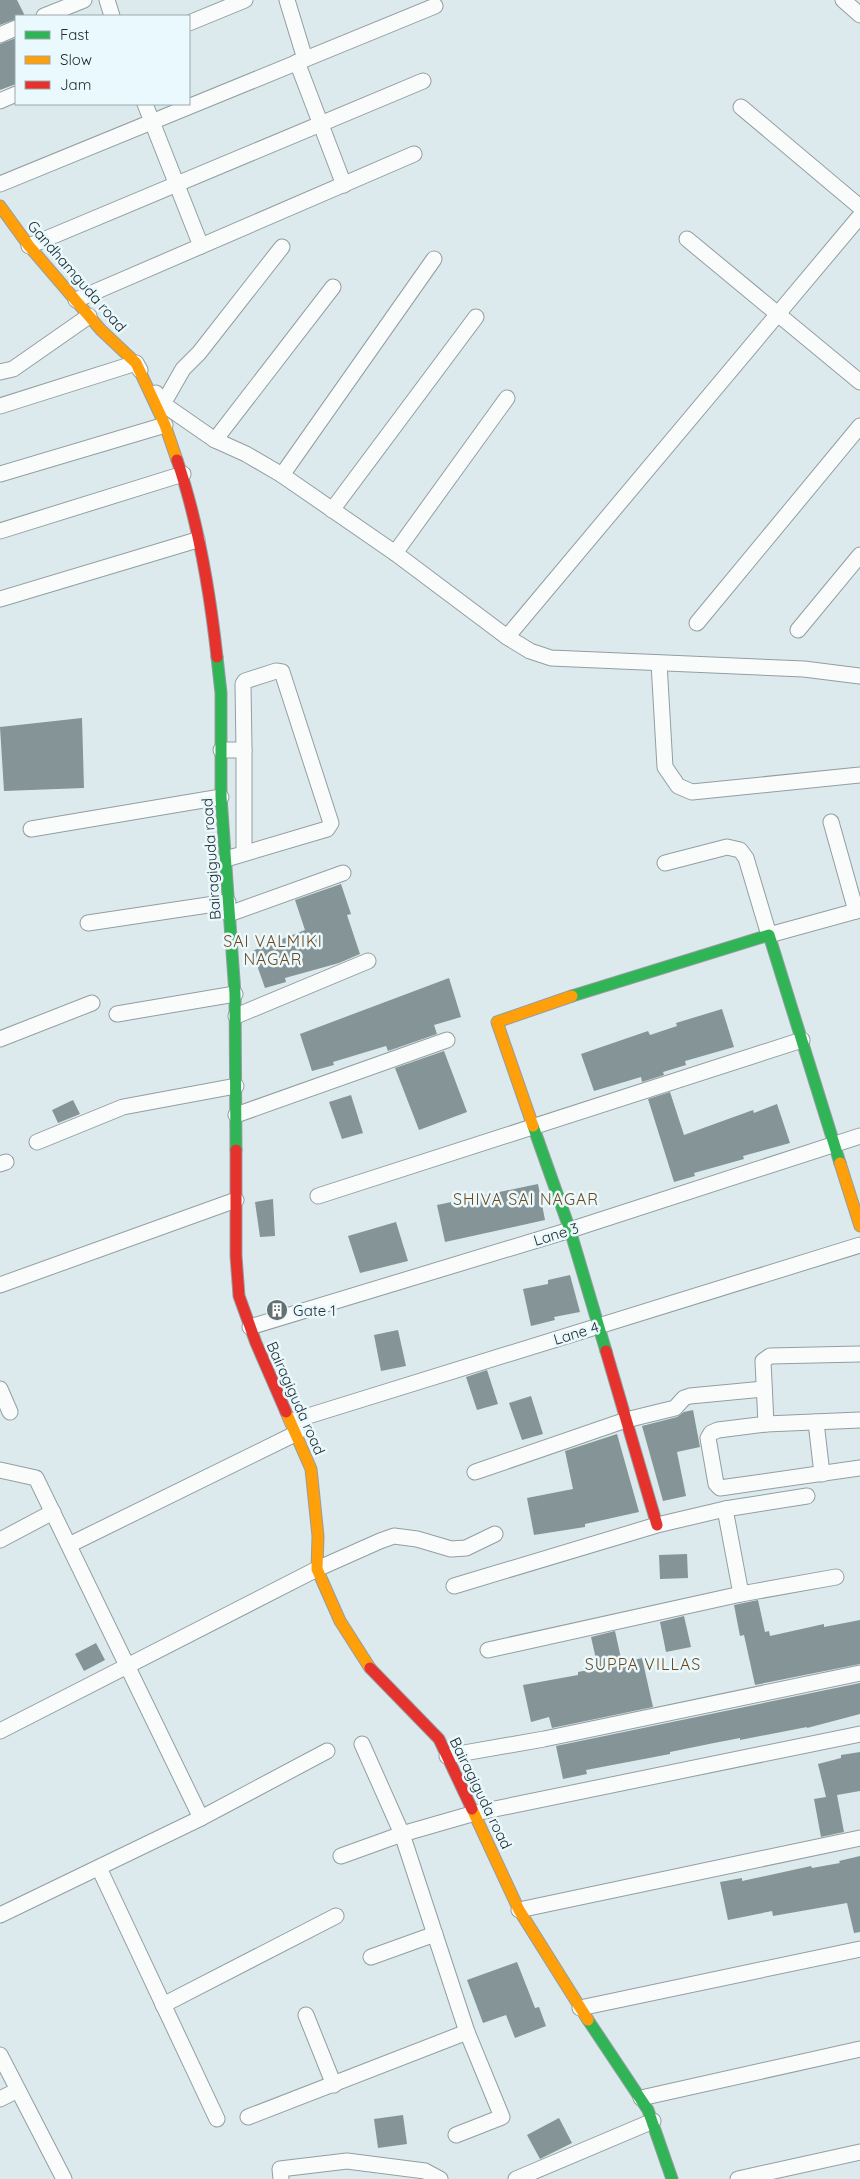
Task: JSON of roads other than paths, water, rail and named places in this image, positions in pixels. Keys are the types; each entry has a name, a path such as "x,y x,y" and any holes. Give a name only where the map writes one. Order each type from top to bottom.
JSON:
{"street":[{"path":"46,15 84,0"},
{"path":"107,0 112,15"},
{"path":"190,23 245,0"},
{"path":"287,0 301,61 321,123 344,184"},
{"path":"843,0 860,15"},
{"path":"0,184 435,6"},
{"path":"0,34 15,28"},
{"path":"29,246 423,81"},
{"path":"0,101 15,94"},
{"path":"145,105 201,246"},
{"path":"741,107 860,207"},
{"path":"76,300 414,154"},
{"name":"Gandhamguda road","path":"0,206 29,246 89,316 136,363"},
{"path":"507,637 860,216"},
{"path":"687,239 778,312 860,382"},
{"path":"163,404 183,370 199,353 282,247"},
{"path":"282,475 434,259"},
{"path":"214,440 333,287"},
{"path":"0,372 12,369 89,316"},
{"path":"332,510 476,317"},
{"path":"0,406 136,363 163,404 214,440 246,454 282,475 395,553 507,637 530,651 551,658 804,669 860,676"},
{"name":"Bairagiguda road","path":"136,363 165,425 183,474 213,621 222,693 221,797 236,1016 236,1256 239,1296 250,1327 311,1469 318,1536 317,1568 340,1621 370,1668 439,1739 519,1910 580,2008 641,2098 653,2121 672,2179"},
{"path":"395,553 507,398"},
{"path":"0,474 165,425"},
{"path":"697,622 860,426"},
{"path":"0,530 183,474"},
{"path":"0,599 197,540"},
{"path":"798,630 860,555"},
{"path":"659,663 665,767 678,786 692,792 860,775"},
{"path":"226,859 244,852 327,829 331,824 282,672 276,671 249,678 243,684 244,852"},
{"path":"221,750 244,750"},
{"path":"31,829 221,797"},
{"path":"657,1525 570,1230 496,1022 769,935 858,911 831,822"},
{"path":"665,863 727,847 740,850 746,858 860,1226"},
{"path":"88,923 229,908 343,873"},
{"path":"236,1016 368,962"},
{"path":"116,1014 235,994"},
{"path":"0,1039 92,1002"},
{"path":"236,1115 447,1040"},
{"path":"318,1196 802,1040"},
{"path":"36,1142 122,1107 236,1086"},
{"name":"Lane 3","path":"250,1327 570,1230 860,1136"},
{"path":"0,1285 236,1200"},
{"name":"Lane 4","path":"69,1545 294,1427 598,1326 860,1245"},
{"path":"766,1424 762,1361 770,1356 860,1354"},
{"path":"475,1472 626,1420 675,1408 684,1398 690,1396 764,1388"},
{"path":"0,1389 10,1412"},
{"path":"860,1420 766,1424 718,1430 711,1433 708,1438 716,1484 720,1488 860,1468"},
{"path":"816,1422 822,1474"},
{"path":"0,1470 36,1478 201,1818"},
{"path":"454,1586 657,1525 725,1509 807,1496"},
{"path":"725,1509 741,1594"},
{"path":"0,1540 53,1512"},
{"path":"0,1731 317,1568 394,1536 417,1538 451,1549 466,1548 495,1534"},
{"path":"488,1650 741,1594 836,1577"},
{"path":"447,1756 544,1739 860,1673"},
{"path":"341,1856 402,1834 475,1813 860,1734"},
{"path":"362,1744 402,1834 467,2032 502,2116 456,2135"},
{"path":"0,1916 201,1818 327,1751"},
{"path":"519,1910 860,1838"},
{"path":"99,1868 217,2119"},
{"path":"163,2005 336,1916"},
{"path":"371,1957 435,1934"},
{"path":"580,2008 860,1949"},
{"path":"306,2015 334,2084"},
{"path":"248,2117 467,2032"},
{"path":"641,2098 860,2049"},
{"path":"0,2055 64,2179"},
{"path":"0,2099 18,2090"},
{"path":"516,2179 653,2121"},
{"path":"738,2179 860,2152"},
{"path":"281,2179 280,2169 347,2161 425,2171 440,2179"}],"place":[{"name":"Gate 1","path":"277,1310"}],"district":[{"name":"SAI VALMIKI NAGAR","path":"273,950"},
{"name":"SHIVA SAI NAGAR","path":"526,1199"},
{"name":"SUPPA VILLAS","path":"643,1664"}]}
